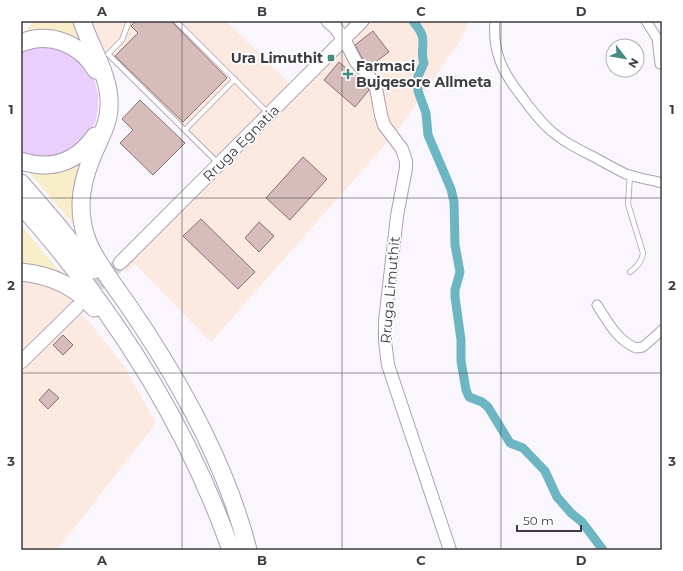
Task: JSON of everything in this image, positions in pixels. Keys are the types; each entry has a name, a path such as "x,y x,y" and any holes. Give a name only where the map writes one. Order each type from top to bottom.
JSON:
{"highway":[{"path":"82,21 105,77 110,106 106,125 86,169 83,180 80,205 83,228 97,262 143,328 168,368 181,419 193,444 210,496 231,550"},
{"path":"21,43 39,39 53,39 67,43 78,50 89,59 95,68 100,78 105,99 104,111 98,129 89,144 81,152 62,162 43,166 21,161"},
{"path":"21,183 77,249 131,322 157,363 193,444 230,506 247,550"},
{"path":"21,205 99,300 158,391 181,419"},
{"path":"21,272 42,275 57,280 73,288 87,300 100,315 122,347 155,400 181,419"},
{"path":"193,444 210,514 224,550"}],"main road":[{"path":"328,21 335,27 344,39"},
{"name":"Rruga Egnatia","path":"120,263 362,21"},
{"path":"21,362 77,307"}],"street":[{"path":"495,21 495,43 502,69 510,82 549,129 573,146 614,168 630,175 662,183"},
{"path":"646,21 657,38 660,64"},
{"name":"Rruga Limuthit","path":"344,39 356,62 374,80 380,115 384,125 402,148 405,155 406,168 397,216 386,321 386,354 393,380 450,550"},
{"path":"597,305 613,331 623,340 636,348 643,347 662,330"}],"lane":[{"path":"129,21 122,40 108,54 220,164"},
{"path":"176,21 270,114"},
{"path":"185,130 235,79"},
{"path":"630,175 628,204 643,253 642,259 636,268 630,272"}],"shaded area":[{"path":"91,21 226,21 295,89 344,39 347,22 345,21 469,21 460,41 398,130 211,342 135,264 127,272 120,263 217,167 104,52"},
{"path":"48,45 70,52 89,69 95,82 98,94 96,120 89,135 81,145 56,157 29,155 21,151 21,50"},
{"path":"21,281 45,284 60,290 73,302 124,366 156,423 57,550 21,550"}],"sand":[{"path":"34,21 79,21 89,51 21,37"},
{"path":"85,156 76,227 27,170"},
{"path":"21,225 65,278 21,269"}],"building":[{"path":"136,21 171,21 227,78 183,122 115,56 138,33 131,26"},
{"path":"373,31 389,52 370,66 362,58 355,45"},
{"path":"339,62 367,86 369,90 355,107 324,80"},
{"path":"140,100 185,143 153,175 120,143 133,130 122,119"},
{"path":"303,157 327,179 290,220 266,198"},
{"path":"201,219 255,272 238,289 183,236"},
{"path":"259,222 274,236 259,252 245,238"},
{"path":"63,335 73,345 63,355 53,345"},
{"path":"49,389 59,398 48,409 39,400"}],"waterway":[{"path":"413,21 423,38 422,56 424,63 418,76 418,91 426,113 428,135 451,189 454,202 455,245 460,272 455,290 455,297 461,340 461,361 466,390 469,397 482,402 488,407 510,443 523,448 545,471 557,497 571,513 582,522 603,550"}],"tunnel":[{"path":"85,298 120,263"}],"place":[{"name":"Ura Limuthit","path":"331,58"},
{"name":"Farmaci Bujqesore Allmeta","path":"348,74"}]}
